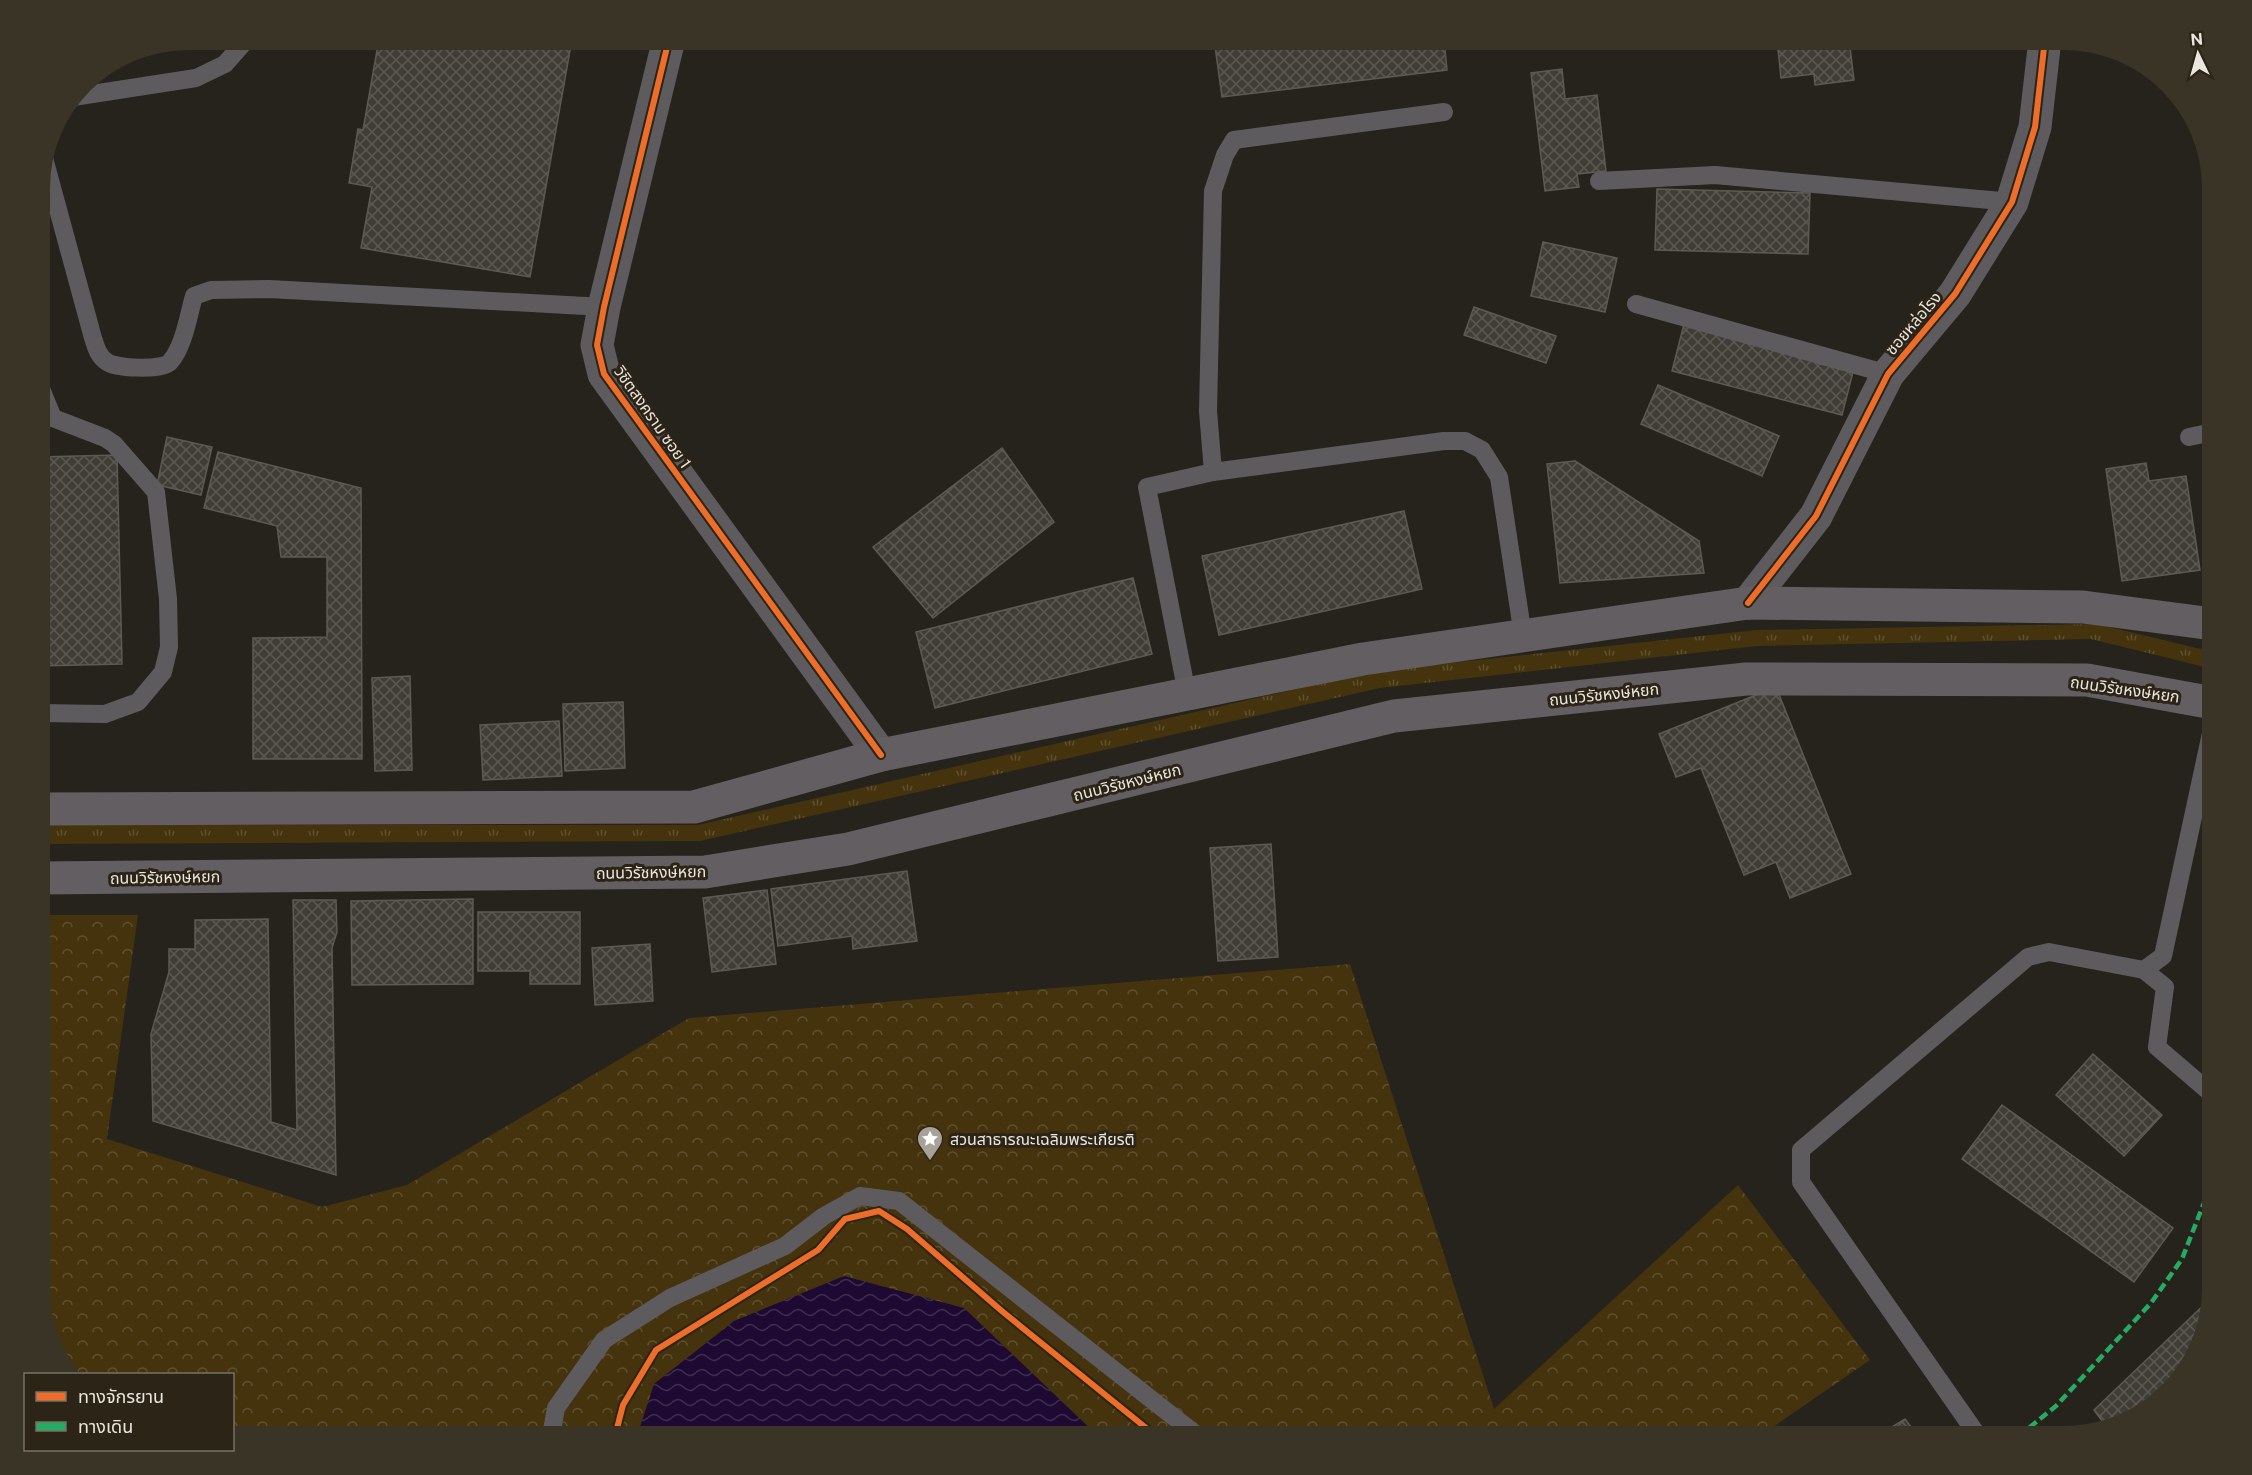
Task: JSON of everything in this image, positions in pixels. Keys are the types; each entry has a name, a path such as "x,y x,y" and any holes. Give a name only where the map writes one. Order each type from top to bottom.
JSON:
{"main road":[{"path":"50,809 694,807 881,755 1363,659 1748,603 2083,607 2202,623"},
{"name":"ถนนวิรัชหงษ์หยก","path":"50,878 705,872 848,849 1394,716 1746,679 2087,680 2202,701"}],"street":[{"name":"วิชิตสงคราม ซอย 1","path":"666,50 604,307 597,345 604,374 881,755"},
{"name":"ซอยหล่อโรง","path":"1748,603 1816,516 1888,374 1955,294 2012,202 2035,127 2044,50"}],"lane":[{"path":"85,95 196,78 225,64 237,50"},
{"path":"1213,472 1208,411 1213,191 1225,155 1234,140 1444,112"},
{"path":"1599,181 1715,175 2012,202"},
{"path":"50,180 98,354 108,363 158,369 169,364 176,352 194,296 211,290 269,289 604,307"},
{"path":"1636,304 1888,374"},
{"path":"50,411 53,418 105,438 114,444 156,492 168,599 169,647 163,672 138,702 105,714 50,713"},
{"path":"2188,437 2202,434"},
{"path":"1187,694 1147,487 1213,472 1444,441 1465,441 1482,450 1499,477 1523,636"},
{"path":"2144,970 2163,956 2202,775"},
{"path":"1971,1426 1801,1182 1801,1150 2028,957 2049,952 2144,970 2166,987 2157,1047 2202,1086"},
{"path":"553,1426 556,1408 604,1340 670,1298 785,1246 824,1216 860,1196 899,1201 1185,1426"}],"green space":[{"path":"2097,624 2202,649 2202,666 2091,639 1757,646 1380,688 700,841 50,844 50,825 698,825 1376,671 1757,630"},
{"name":"สวนสาธารณะเฉลิมพระเกียรติ","path":"50,915 138,915 107,1139 322,1207 407,1185 689,1018 1350,964 1494,1409 1738,1185 1870,1360 1774,1426 234,1426 234,1373 79,1373 60,1341 54,1324 50,1297"}],"water":[{"path":"844,1276 964,1308 1088,1426 640,1426 654,1384 734,1321"}],"building":[{"path":"377,50 570,50 530,277 361,248 372,187 349,183 358,129 363,130"},
{"path":"1216,50 1445,50 1447,70 1222,97"},
{"path":"1778,50 1850,50 1854,80 1815,85 1814,74 1781,78"},
{"path":"1562,69 1565,99 1597,95 1606,171 1577,174 1579,187 1545,191 1531,73"},
{"path":"1657,189 1810,193 1808,254 1655,250"},
{"path":"1543,242 1617,258 1605,312 1531,296"},
{"path":"1474,307 1556,336 1546,363 1464,335"},
{"path":"1684,324 1854,368 1842,415 1672,371"},
{"path":"1658,385 1779,436 1762,476 1641,424"},
{"path":"167,437 212,447 201,495 157,485"},
{"path":"1002,448 1054,522 933,618 873,547"},
{"path":"218,452 361,488 362,759 253,759 253,638 327,637 327,557 281,557 277,526 204,508"},
{"path":"117,455 122,664 50,666 50,457"},
{"path":"1575,461 1699,541 1704,573 1560,583 1547,464"},
{"path":"2146,463 2149,481 2186,476 2200,570 2122,581 2106,469"},
{"path":"1404,511 1422,589 1219,635 1202,556"},
{"path":"1133,578 1152,654 935,708 916,632"},
{"path":"410,676 412,770 375,771 372,678"},
{"path":"1776,687 1851,874 1790,898 1776,862 1744,875 1701,768 1676,777 1659,734"},
{"path":"623,702 625,768 565,771 563,704"},
{"path":"559,721 562,776 483,780 480,725"},
{"path":"1271,844 1278,957 1218,961 1210,848"},
{"path":"907,871 917,941 853,949 852,936 778,946 771,889"},
{"path":"767,890 776,964 712,972 703,898"},
{"path":"473,899 473,984 352,985 351,901"},
{"path":"293,900 336,900 337,932 332,948 336,1175 153,1121 151,1034 169,972 169,949 195,949 195,920 268,919 271,1122 297,1130"},
{"path":"478,912 580,912 580,984 530,984 530,971 478,971"},
{"path":"650,944 653,1001 595,1005 592,948"},
{"path":"2093,1054 2162,1115 2124,1156 2056,1095"},
{"path":"2002,1105 2173,1228 2134,1282 1962,1159"},
{"path":"2201,1308 2198,1324 2188,1349 2168,1379 2156,1391 2126,1411 2102,1421 2094,1410"},
{"path":"1905,1419 1910,1426 1893,1426"}],"marked path":[{"path":"2031,1426 2056,1406 2151,1303 2182,1259 2202,1208"}],"cycle path":[{"path":"666,50 604,307 597,345 604,374 881,755"},
{"path":"1748,603 1816,516 1888,374 1955,294 2012,202 2035,127 2044,50"},
{"path":"618,1426 623,1405 656,1350 818,1250 845,1219 879,1211 907,1229 1003,1312 1144,1426"}],"place":[{"name":"สวนสาธารณะเฉลิมพระเกียรติ","path":"930,1162"}]}
